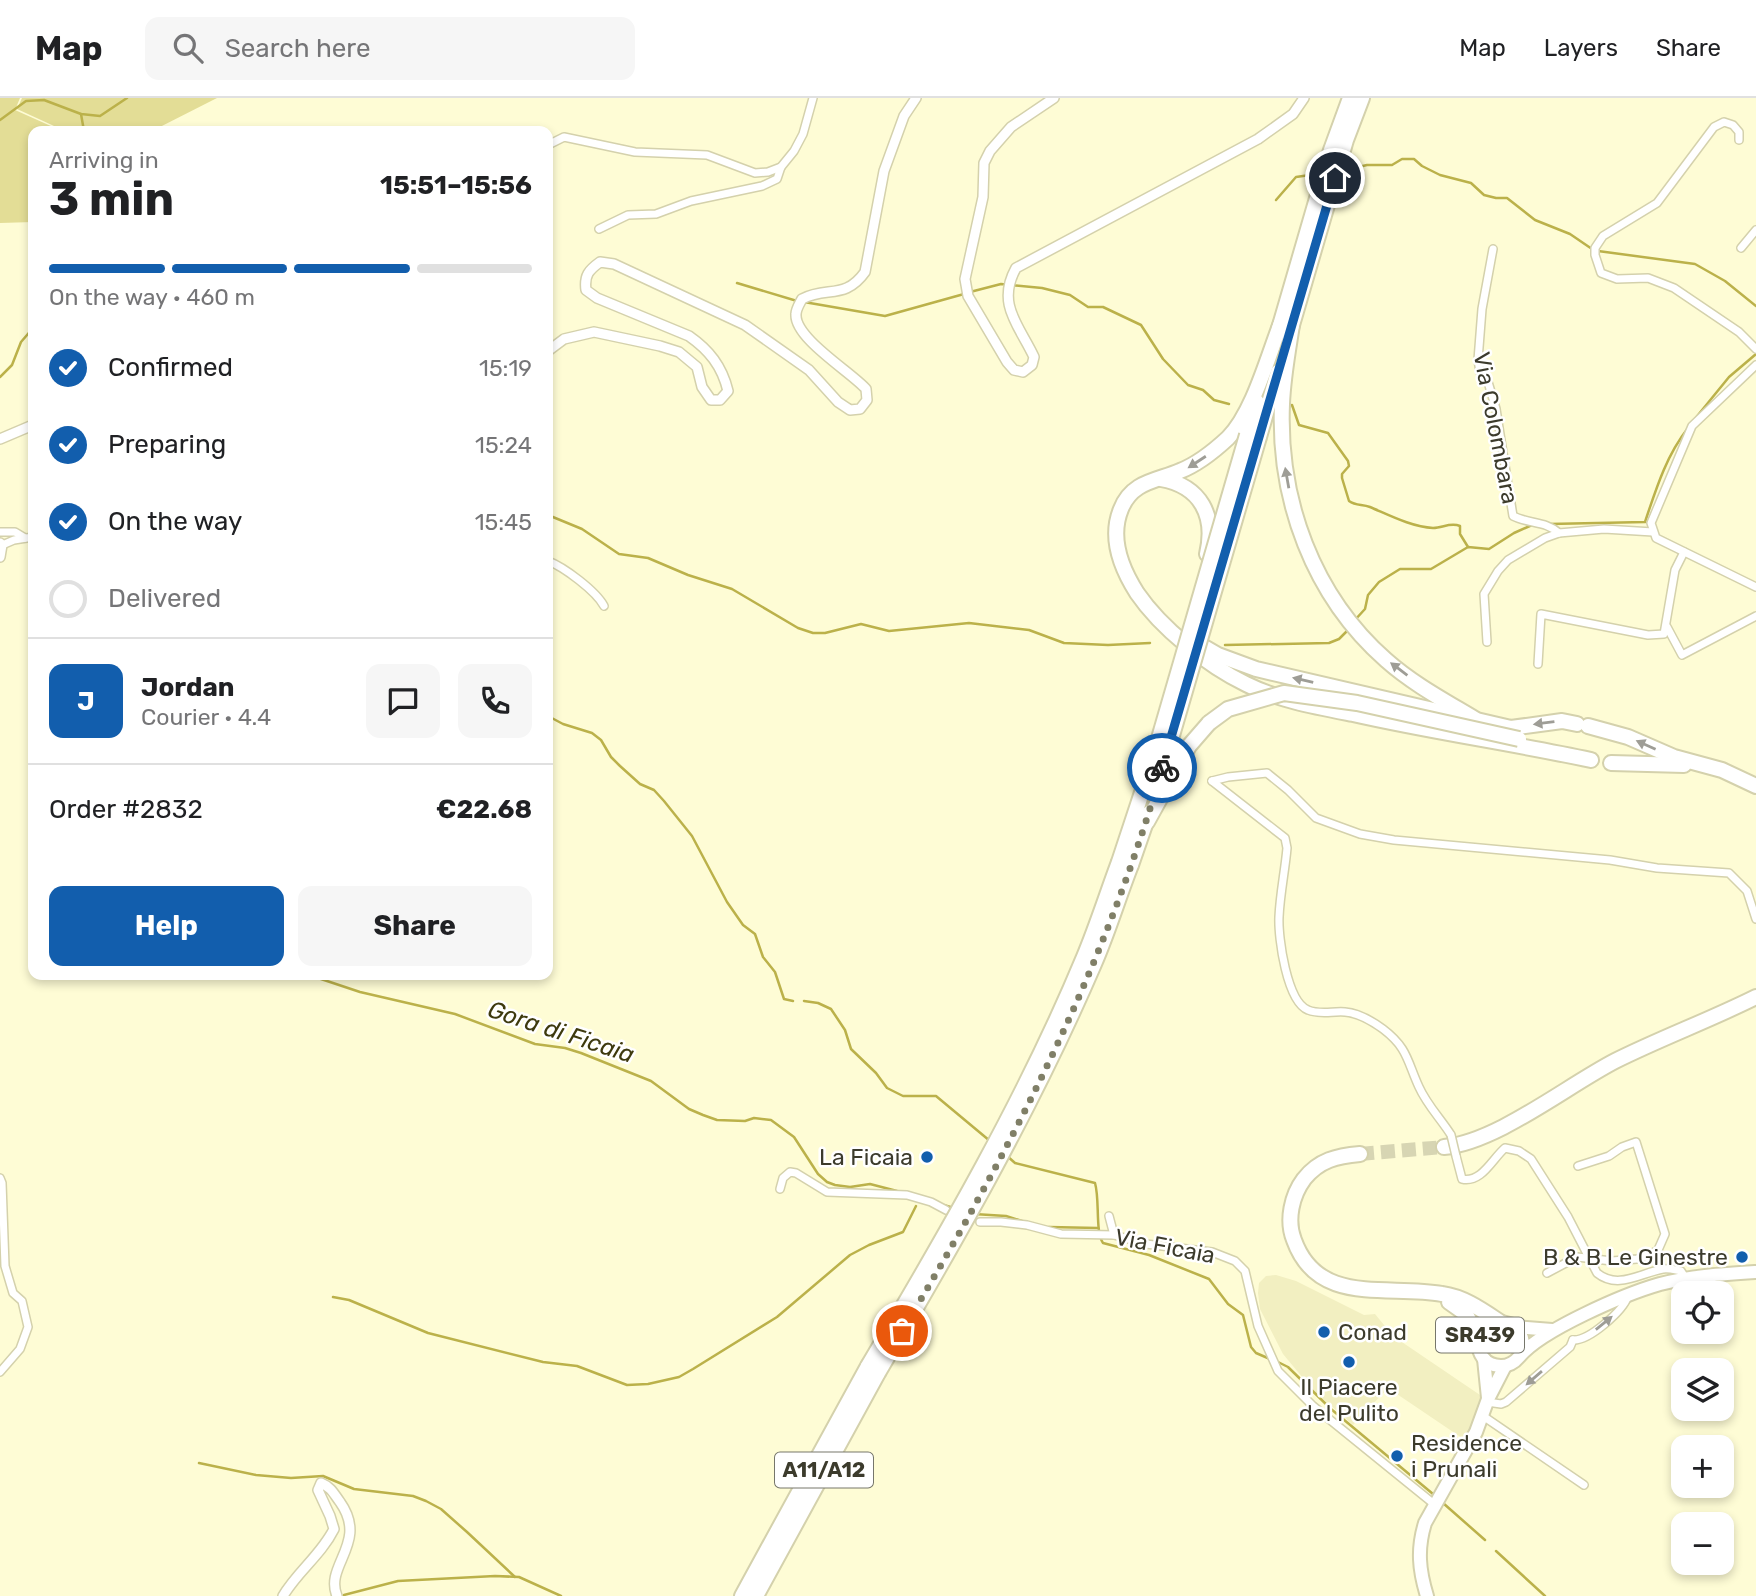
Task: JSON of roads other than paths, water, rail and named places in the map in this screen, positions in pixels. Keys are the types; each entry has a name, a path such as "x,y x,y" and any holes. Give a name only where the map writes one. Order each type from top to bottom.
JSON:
{"highway":[{"name":"A11/A12","path":"742,1596 765,1564 873,1369 994,1170 1094,963 1158,761 1287,324 1318,214 1331,150 1350,98"},
{"name":"A11/A12","path":"1318,214 1362,98"},
{"path":"1287,324 1282,421 1287,482 1308,554 1326,590 1345,617 1386,660 1448,709"},
{"path":"1287,324 1250,402 1230,436 1189,467 1138,486 1124,501 1117,523 1117,550 1127,575 1143,601 1175,636 1247,685 1304,704 1518,747 1538,748 1591,761"},
{"name":"A11/A12","path":"1125,863 1147,822 1158,761 1197,603 1253,436"},
{"path":"1156,478 1184,486 1196,496 1207,513 1210,540 1197,603"},
{"path":"1162,620 1218,655 1256,669 1448,709 1511,728 1562,721 1583,725 1628,737 1674,757 1722,770 1756,786"},
{"path":"1147,822 1189,746 1209,723 1228,709 1284,693 1357,703 1519,738 1538,748"},
{"path":"1611,764 1703,766"},
{"path":"1450,1146 1460,1146 1496,1131 1616,1061 1756,997"},
{"path":"1360,1154 1323,1161 1300,1185 1292,1204 1292,1236 1297,1248 1316,1273 1344,1286 1365,1290 1454,1297 1476,1306 1500,1322"},
{"path":"1428,1293 1449,1302 1466,1314 1479,1340"},
{"name":"A11/A12","path":"756,1596 765,1564"}],"main road":[{"path":"1521,1353 1558,1327 1660,1284 1756,1272"},
{"name":"SR439","path":"1488,1401 1483,1359 1479,1348 1479,1340 1486,1327 1500,1322 1532,1330 1558,1327"},
{"name":"SR439","path":"1483,1359 1492,1365 1505,1366 1514,1362 1521,1353 1522,1339 1515,1327"},
{"path":"1427,1596 1419,1560 1425,1523 1476,1432 1505,1366"}],"street":[{"path":"599,229 628,215 656,215 691,201 762,186 777,179 781,167 803,134 813,98"},
{"path":"553,347 564,339 594,332 634,340 679,352 697,367 702,387 711,400 720,400 728,391 716,360 701,344 689,336 597,298 586,290 585,280 589,270 600,262 614,264 745,325 809,370 838,402 850,410 860,410 867,400 866,389 809,340 797,324 796,313 800,302 808,296 844,291 857,284 865,272 884,171 904,116 916,98"},
{"path":"1054,98 1011,128 989,151 984,163 983,197 965,279 967,292 1007,362 1014,370 1023,372 1032,365 1034,357 1009,311 1008,284 1016,268 1258,139 1293,114 1304,98"},
{"path":"1739,140 1739,132 1733,125 1724,122 1714,127 1657,203 1603,236 1595,252 1601,273 1617,279 1648,278 1674,288 1739,332 1756,349"},
{"path":"553,142 564,137 635,152 707,155 755,173 781,167"},
{"path":"1741,248 1756,230"},
{"name":"Via Colombara","path":"1493,249 1482,309 1478,360 1480,372 1488,382 1496,410 1513,516 1524,522 1544,524 1559,533"},
{"path":"1756,365 1692,426 1651,523 1656,538 1756,587"},
{"path":"0,439 28,427"},
{"path":"1487,642 1485,594 1498,571 1508,560 1545,538 1559,533 1604,529 1653,532"},
{"path":"0,532 15,532 28,538"},
{"path":"0,557 1,545 28,538"},
{"path":"1538,664 1541,614 1648,635 1664,634 1675,570 1684,552"},
{"path":"553,564 577,579 604,606"},
{"path":"1667,626 1682,655 1756,616"},
{"path":"1687,1279 1681,1271 1666,1269 1620,1282 1604,1279 1597,1273 1568,1217 1531,1159 1519,1151 1505,1148 1482,1174 1470,1181 1462,1179 1450,1146 1419,1088 1405,1051 1383,1029 1362,1016 1345,1012 1324,1013 1307,1010 1297,1003 1284,957 1279,918 1287,848 1285,838 1212,781 1228,776 1267,773 1316,818 1360,834 1394,840 1729,873 1747,891 1756,919"},
{"path":"1547,1273 1577,1257 1612,1261 1637,1259 1658,1250 1665,1234 1636,1142 1609,1156 1578,1166"},
{"path":"780,1189 783,1178 790,1172 827,1192 907,1195 946,1210"},
{"path":"0,1178 5,1266 13,1293 22,1301 27,1327 20,1349 0,1372"},
{"path":"1109,1216 1114,1235"},
{"name":"Via Ficaia","path":"979,1222 1027,1225 1060,1234 1114,1235 1146,1244 1212,1252 1235,1261 1245,1271 1258,1326 1278,1371 1313,1406 1434,1504"},
{"path":"1558,1327 1573,1340 1580,1340 1595,1331 1625,1305 1628,1296"},
{"path":"1488,1401 1501,1404 1512,1398 1570,1347 1573,1340"},
{"path":"1483,1416 1584,1485"},
{"path":"283,1596 319,1554 334,1529 318,1490 321,1483 329,1486 351,1523 351,1535 335,1583 337,1596"}],"waterway":[{"path":"0,120 26,101 44,100 81,114 100,116 127,98"},
{"path":"81,114 83,126"},
{"path":"1341,171 1367,165 1392,165 1402,159 1414,159 1440,175 1471,183 1484,195 1507,198 1535,220 1570,234 1592,249"},
{"path":"1276,200 1296,177 1317,174"},
{"path":"1598,251 1695,264 1725,281 1756,306"},
{"path":"737,283 797,301"},
{"path":"970,292 1001,284 1042,288 1070,295 1088,307 1103,307 1141,325 1163,359 1188,385 1203,390 1214,400 1229,404"},
{"path":"804,302 885,316 964,294"},
{"path":"0,377 12,365 21,342 28,334"},
{"path":"1694,420 1729,377 1756,354"},
{"path":"1292,405 1299,425 1328,433 1348,461 1349,466 1342,478 1349,501 1417,525 1433,528 1460,526 1460,534 1468,547"},
{"path":"1549,524 1645,522 1668,461 1688,428"},
{"path":"553,517 582,529 619,554 648,558 732,589 798,628 813,633 825,633 861,624 889,631 969,623 1029,630 1064,643 1150,643"},
{"path":"1354,621 1365,609 1368,595 1379,582 1400,569 1431,569 1468,547 1489,549 1532,525"},
{"path":"1225,645 1329,643 1339,639 1349,629"},
{"path":"553,719 592,733 601,740 620,766 640,784 654,790 664,801 692,836 727,902 743,925 755,934 763,957 775,972 784,999 793,1001"},
{"name":"Gora di Ficaia","path":"324,980 360,992 455,1014 535,1044 581,1053 651,1081 689,1109 717,1120 771,1120 794,1137 818,1174 827,1182 850,1187 870,1184 897,1191"},
{"path":"804,1001 831,1009 845,1030 851,1049 887,1088 903,1096 936,1096 990,1141"},
{"path":"1006,1155 1015,1163 1095,1183 1099,1231 1103,1243 1149,1255 1209,1279 1228,1304 1243,1315 1251,1347 1256,1353 1270,1359"},
{"name":"Gora di Ficaia","path":"940,1204 954,1208"},
{"path":"333,1297 349,1300 428,1333 543,1362 577,1366 627,1385 648,1384 679,1377 777,1317 850,1255 903,1232 916,1206"},
{"name":"Gora di Ficaia","path":"974,1214 1006,1216 1022,1221"},
{"name":"Gora di Ficaia","path":"1049,1227 1098,1228"},
{"path":"1276,1361 1288,1367 1331,1409 1433,1494"},
{"path":"199,1463 256,1475 291,1478 323,1476 354,1489 413,1496 441,1509 515,1577"},
{"path":"1443,1503 1485,1540"},
{"path":"1496,1551 1545,1596"},
{"path":"344,1595 398,1581 495,1576 519,1577 561,1596"}],"tunnel":[{"path":"1360,1154 1444,1147"}],"place":[{"name":"La Ficaia","path":"927,1157"},
{"name":"B & B Le Ginestre","path":"1742,1257"},
{"name":"Conad","path":"1324,1332"},
{"name":"Il Piacere del Pulito","path":"1349,1362"},
{"name":"Residence i Prunali","path":"1397,1456"}]}
